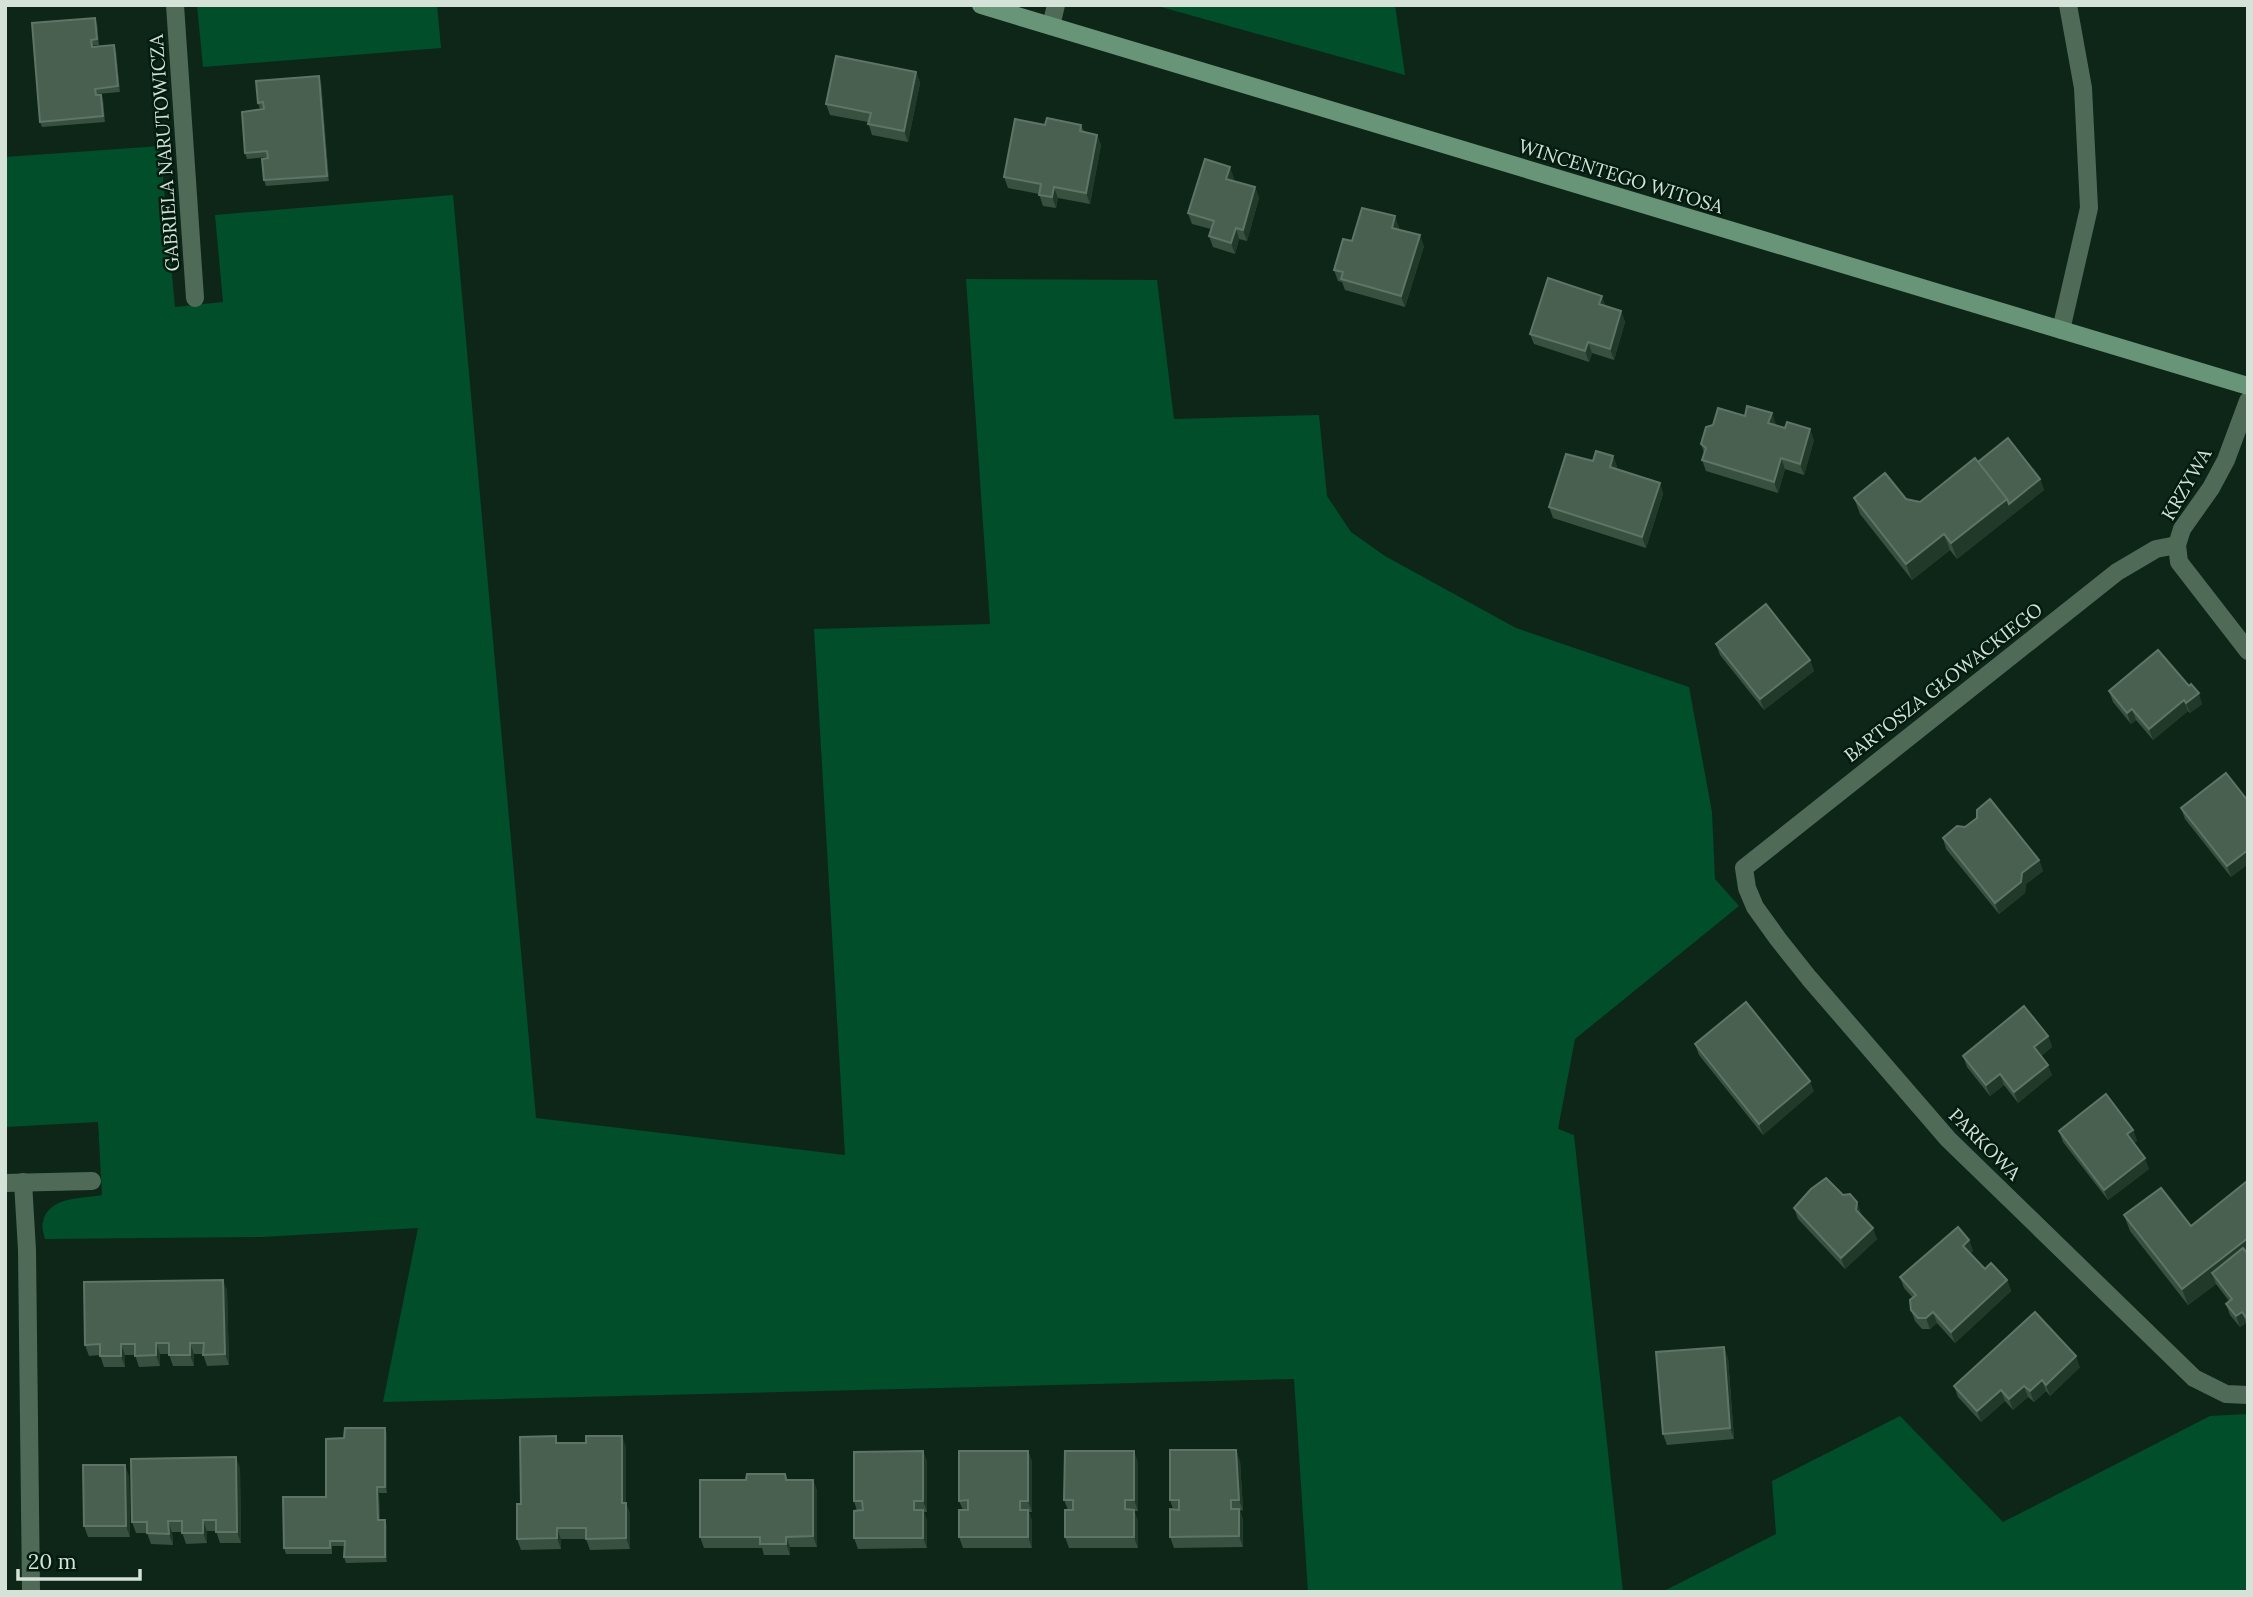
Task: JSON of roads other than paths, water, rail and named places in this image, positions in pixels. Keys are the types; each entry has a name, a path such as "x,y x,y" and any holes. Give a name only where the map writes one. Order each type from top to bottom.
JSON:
{"street":[{"name":"GABRIELA NARUTOWICZA","path":"175,5 195,298"},
{"name":"WINCENTEGO WITOSA","path":"981,5 2248,386"},
{"path":"1051,26 1056,5"},
{"path":"2061,330 2089,208 2083,88 2068,5"},
{"name":"KRZYWA","path":"2248,401 2226,460 2211,488 2182,530 2177,545 2179,562 2248,651"},
{"name":"BARTOSZA GŁOWACKIEGO","path":"1744,868 2117,572 2156,549 2177,545"},
{"name":"PARKOWA","path":"1744,868 1747,888 1755,907 1778,939 1948,1139 2193,1378 2226,1394 2248,1395"},
{"path":"32,1591 27,1250 14,1183 92,1181"}]}
